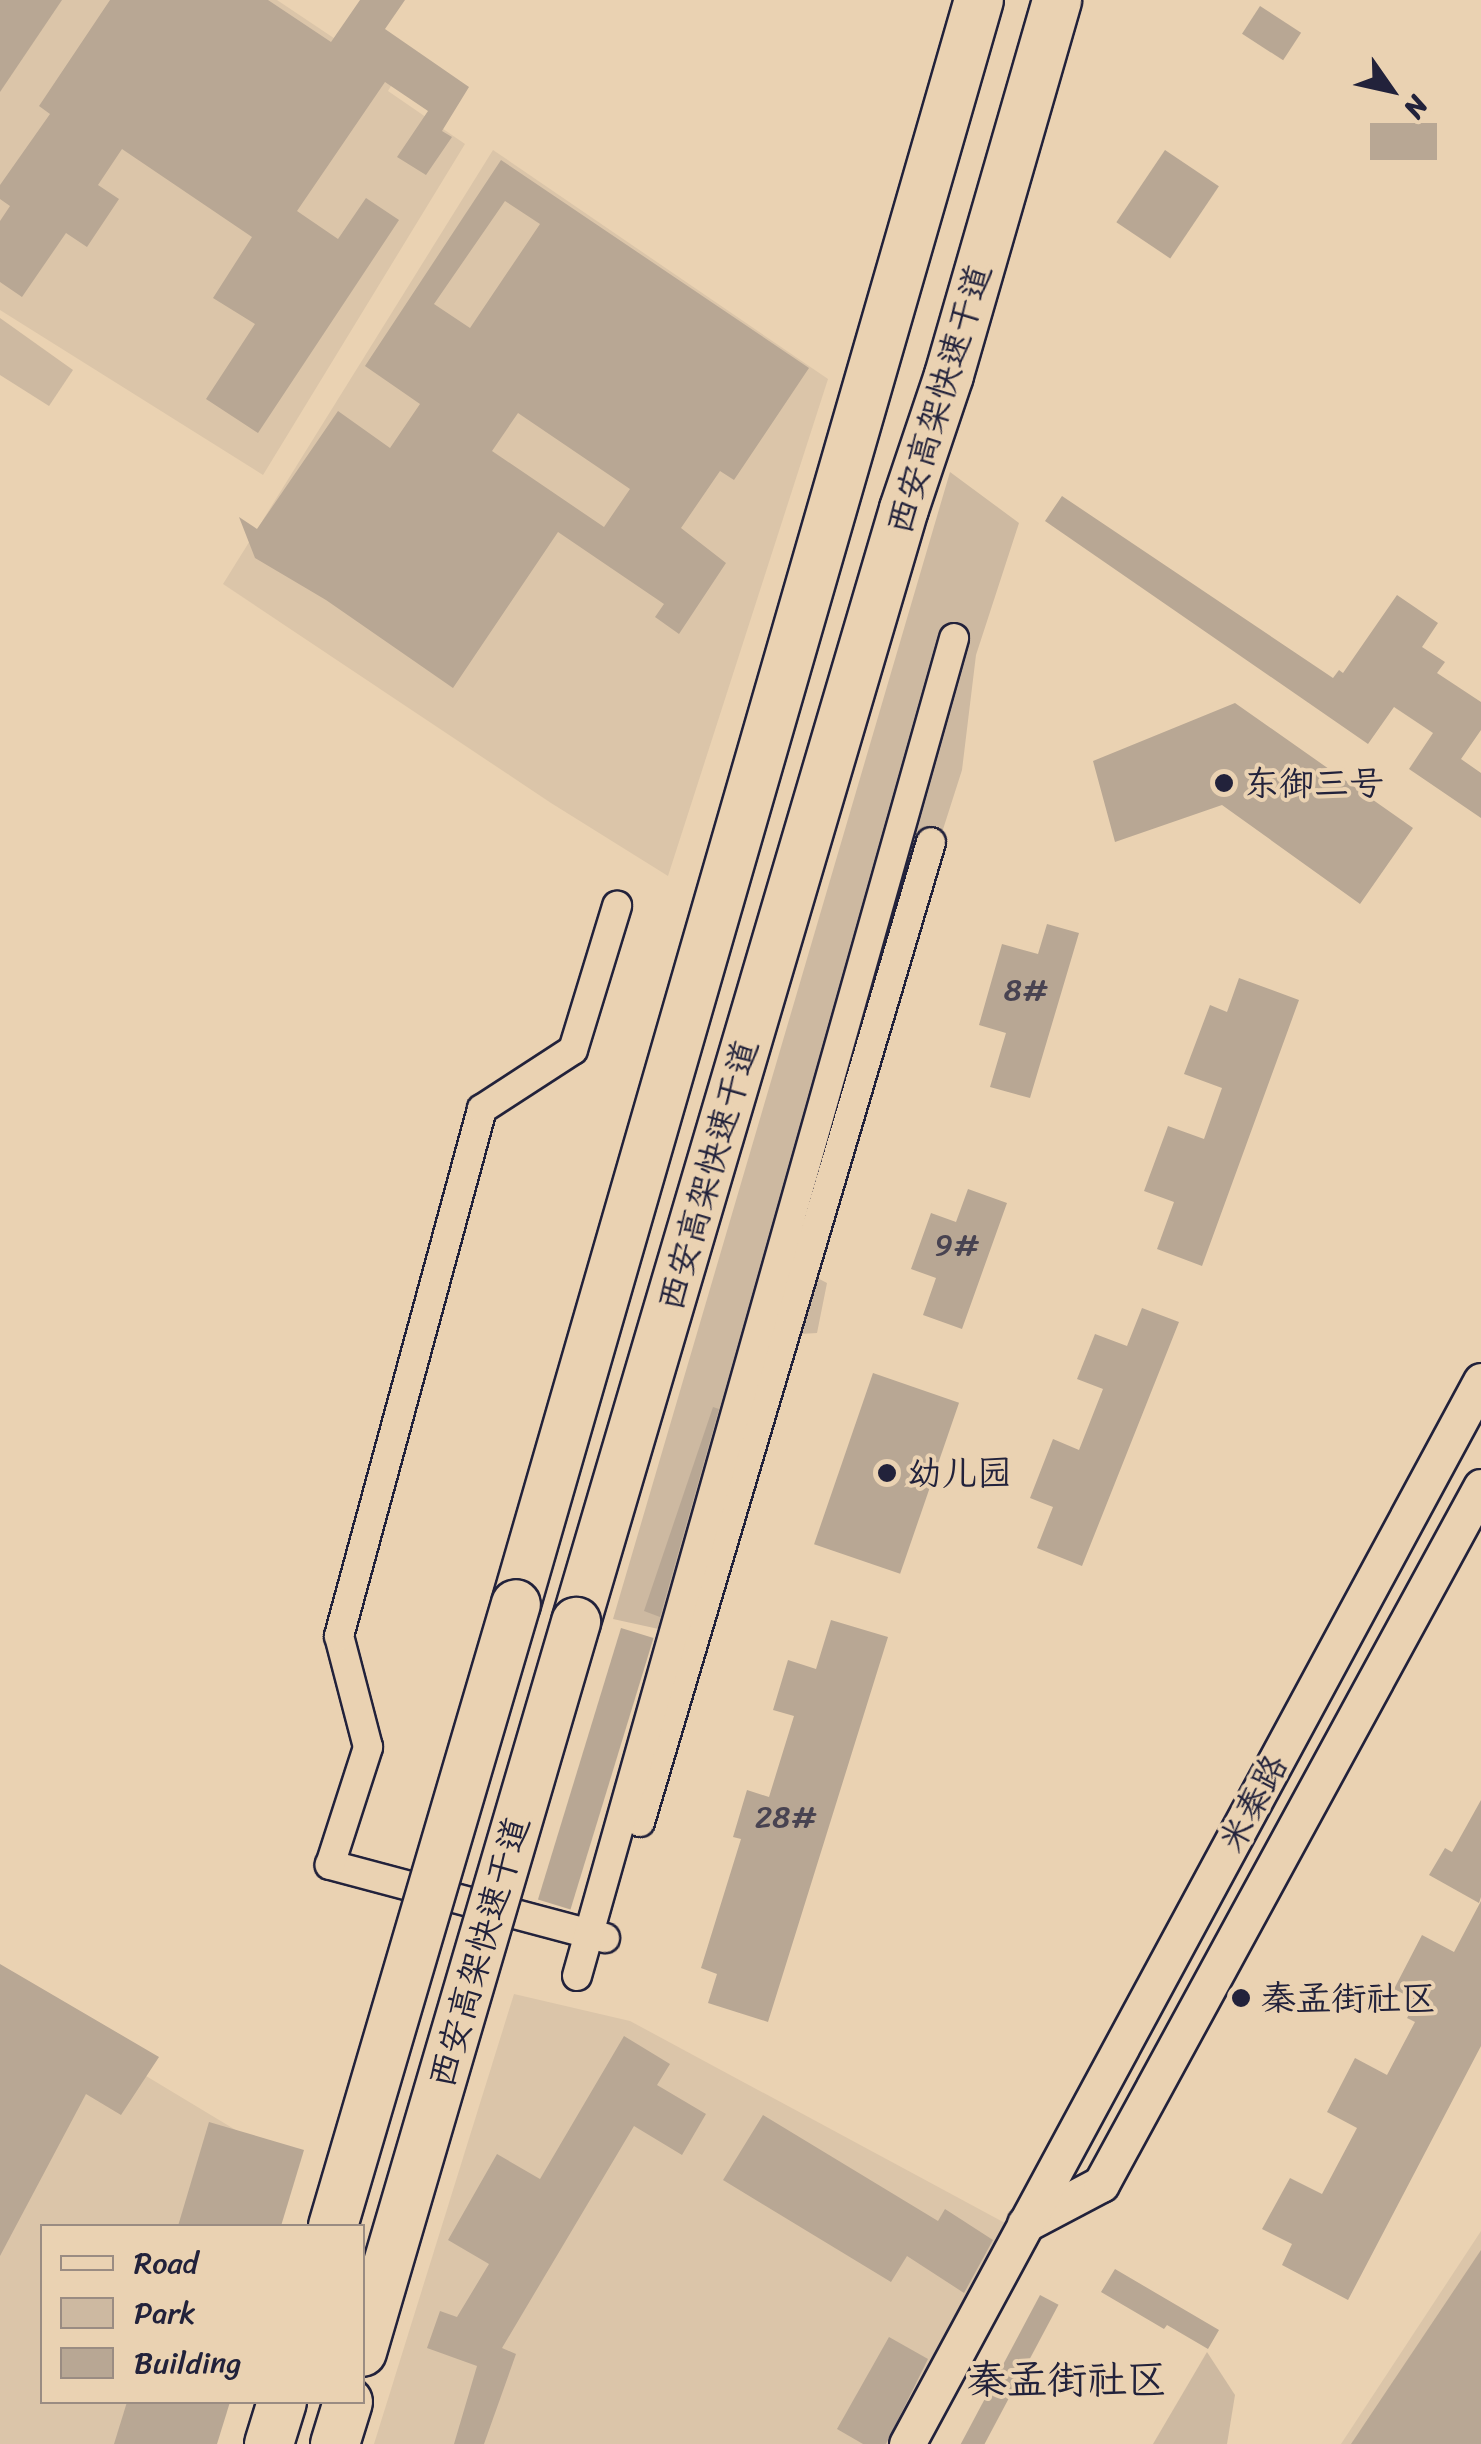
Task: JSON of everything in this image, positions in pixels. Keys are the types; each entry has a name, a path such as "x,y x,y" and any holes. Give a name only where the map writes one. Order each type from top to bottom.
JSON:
{"highway":[{"name":"西安高架快速干道","path":"334,2224 978,0"},
{"name":"西安高架快速干道","path":"365,2342 1057,0"},
{"path":"270,2444 281,2404"},
{"path":"336,2444 347,2404"}],"street":[{"path":"597,1936 954,638"},
{"path":"584,1979 931,842"},
{"path":"597,1936 330,1865 368,1747 339,1636 482,1109 573,1050 618,906"},
{"name":"米秦路","path":"907,2444 1481,1380"},
{"name":"米秦路","path":"1024,2224 1101,2184 1481,1487"},
{"path":"1160,1975 1202,2000"}],"shaded area":[{"path":"0,0 277,0 395,79 388,91 465,144 263,475 0,310"},
{"path":"493,150 828,379 668,876 551,803 223,584"},
{"path":"0,1988 284,2159 266,2224 40,2224 40,2404 216,2404 205,2444 0,2444"},
{"path":"514,1994 630,2021 1018,2230 899,2444 374,2444"},
{"path":"1481,2231 1481,2444 1341,2444"}],"green space":[{"path":"0,318 73,370 49,406 0,375"},
{"path":"950,472 1019,523 976,655 962,770 802,1270 827,1283 817,1333 751,1337 677,1633 613,1619"},
{"path":"1207,2352 1235,2395 1227,2444 1153,2444"}],"building":[{"path":"0,0 62,0 0,92"},
{"path":"110,0 268,0 331,42 360,0 405,0 385,29 469,87 442,131 452,137 426,175 397,157 428,111 385,82 297,211 338,239 366,198 399,220 258,433 206,399 255,324 213,298 252,237 122,149 98,185 119,199 87,247 66,233 22,297 0,282 0,221 10,206 0,199 0,185 50,114 39,106"},
{"path":"1260,6 1301,33 1283,60 1242,34"},
{"path":"1370,123 1437,123 1437,160 1370,160"},
{"path":"1165,150 1219,186 1170,258 1116,222"},
{"path":"501,160 809,368 734,480 720,471 681,528 726,563 679,634 655,617 664,604 558,532 453,688 326,600 255,558 239,517 257,529 338,411 390,448 420,404 365,366","holes":["505,201 540,224 470,328 434,304","518,413 630,489 604,527 492,451"]},
{"path":"1062,496 1333,678 1339,670 1343,673 1397,595 1438,623 1422,647 1445,662 1437,673 1481,702 1481,730 1461,759 1481,773 1481,818 1409,769 1433,733 1394,707 1368,744 1045,521"},
{"name":"东御三号","path":"1235,703 1413,828 1360,904 1222,805 1115,842 1093,761"},
{"path":"1047,924 1079,933 1030,1098 990,1087 1006,1033 979,1025 1002,944 1038,954"},
{"path":"1239,978 1299,1000 1202,1266 1157,1249 1174,1202 1144,1191 1168,1126 1204,1139 1222,1088 1184,1074 1210,1005 1227,1012"},
{"path":"968,1189 1007,1203 962,1329 923,1315 936,1278 911,1269 931,1213 956,1222"},
{"path":"1142,1308 1179,1322 1082,1566 1037,1548 1053,1507 1030,1498 1053,1439 1079,1450 1103,1389 1077,1379 1095,1334 1127,1346"},
{"name":"幼儿园","path":"873,1373 959,1403 900,1574 814,1544"},
{"path":"713,1407 719,1409 660,1617 644,1611"},
{"path":"831,1620 888,1637 768,2022 708,2003 717,1974 701,1968 741,1839 733,1837 747,1790 769,1797 794,1716 773,1710 788,1660 816,1669"},
{"path":"621,1628 654,1638 570,1910 538,1900"},
{"path":"1481,1800 1479,1903 1429,1875 1445,1848 1452,1852"},
{"path":"1481,1901 1481,2046 1348,2300 1282,2265 1292,2244 1262,2229 1290,2178 1322,2194 1357,2128 1327,2112 1355,2058 1387,2075 1415,2022 1407,2018 1417,2001 1394,1989 1422,1935 1454,1952"},
{"path":"0,1964 159,2057 121,2115 86,2094 0,2256"},
{"path":"624,2036 670,2064 657,2085 706,2114 682,2155 634,2126 502,2348 516,2354 484,2444 454,2444 477,2366 427,2348 440,2311 457,2317 489,2264 448,2240 497,2154 540,2179"},
{"path":"763,2115 938,2221 945,2209 993,2240 964,2293 907,2256 891,2282 723,2180"},
{"path":"209,2122 304,2150 282,2224 179,2224"},
{"path":"1481,2250 1481,2444 1351,2444"},
{"path":"1115,2269 1219,2330 1208,2349 1167,2325 1164,2329 1101,2292"},
{"path":"1040,2295 1059,2305 985,2444 961,2444"},
{"path":"889,2337 928,2359 886,2444 863,2444 837,2429"},
{"path":"126,2404 229,2404 217,2444 114,2444"}],"place":[{"name":"东御三号","path":"1224,783"},
{"name":"幼儿园","path":"887,1473"},
{"name":"秦孟街社区","path":"1241,1998"}],"district":[{"name":"秦孟街社区","path":"1067,2380"}]}
